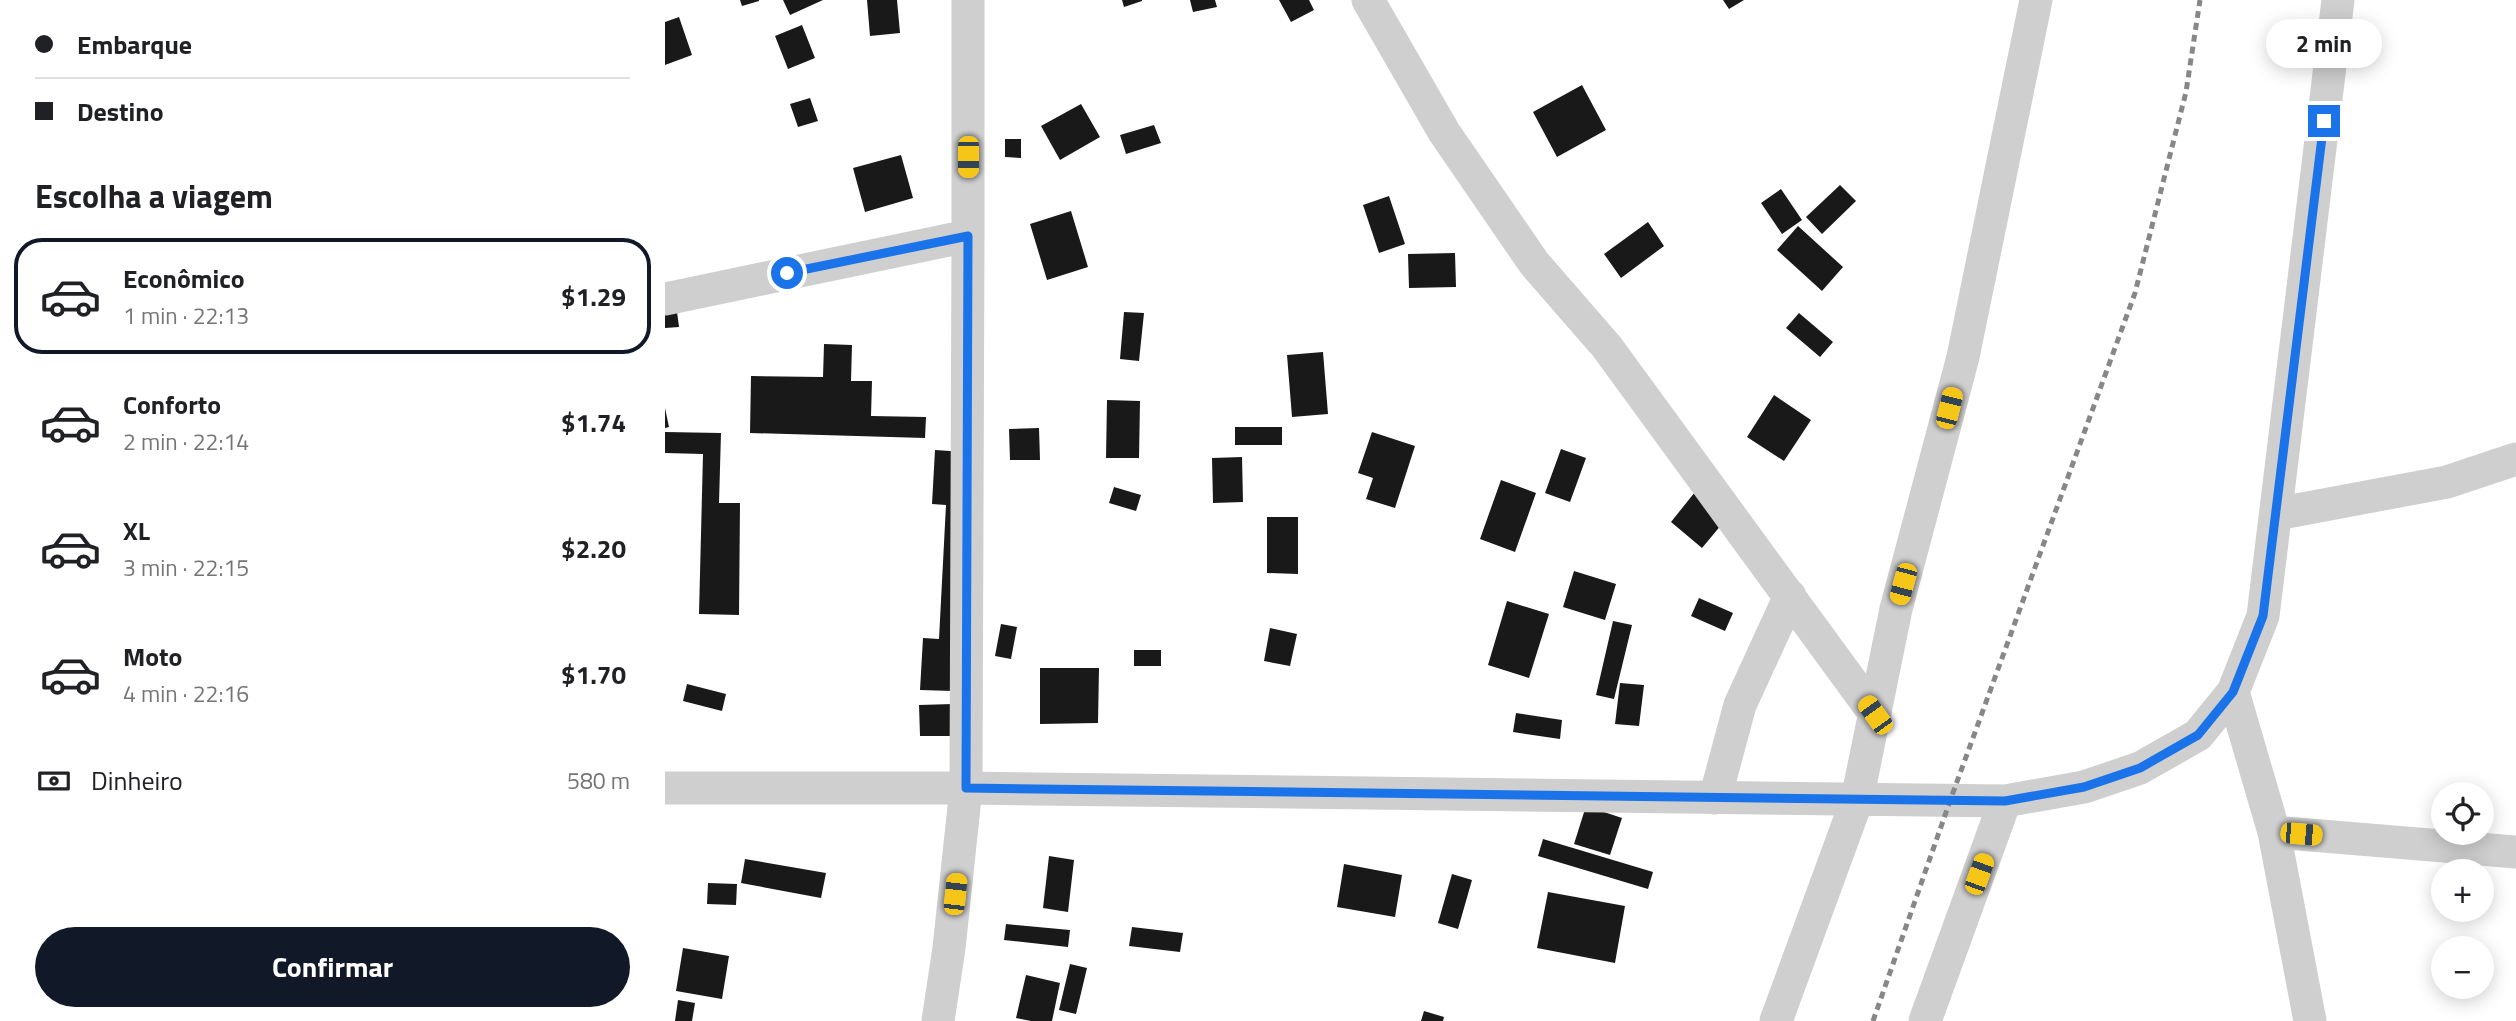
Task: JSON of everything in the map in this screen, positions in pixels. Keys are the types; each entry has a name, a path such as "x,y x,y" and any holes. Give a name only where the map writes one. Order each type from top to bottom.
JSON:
{"street":[{"path":"938,1021 949,948 966,788 968,0"},
{"path":"1368,0 1444,132 1534,263 1608,347 1875,715"},
{"path":"1776,1021 1857,800 1896,609 1963,357 2036,0"},
{"path":"665,788 966,788 2005,801 2084,787 2140,768 2198,735 2233,692 2263,616 2338,0"},
{"path":"665,299 968,236"},
{"path":"2276,514 2447,482 2516,459"},
{"path":"1715,798 1740,705 1790,596"},
{"path":"2233,692 2274,832 2310,1021"},
{"path":"1925,1021 2005,801"},
{"path":"2274,832 2516,852"}],"building":[{"path":"740,0 759,0 759,1 742,6"},
{"path":"783,0 823,0 790,15"},
{"path":"867,0 897,0 900,33 870,36"},
{"path":"1122,0 1142,0 1142,1 1124,7"},
{"path":"1190,0 1215,0 1217,7 1193,12"},
{"path":"1279,0 1309,0 1314,10 1291,22"},
{"path":"1723,0 1744,0 1729,9"},
{"path":"679,17 692,55 665,65 665,22"},
{"path":"802,25 815,58 788,69 775,36"},
{"path":"1582,85 1606,130 1557,157 1533,112"},
{"path":"810,98 818,121 798,127 790,104"},
{"path":"1081,104 1100,137 1060,160 1041,126"},
{"path":"1154,125 1161,143 1126,154 1120,135"},
{"path":"1005,139 1021,139 1021,158 1005,157"},
{"path":"901,155 913,198 865,212 853,168"},
{"path":"1840,185 1856,201 1822,234 1806,217"},
{"path":"1781,189 1802,220 1782,234 1761,203"},
{"path":"1389,196 1405,244 1379,253 1363,205"},
{"path":"1071,211 1088,267 1047,280 1030,224"},
{"path":"1648,222 1664,246 1621,278 1604,254"},
{"path":"1798,226 1843,267 1822,291 1777,250"},
{"path":"1455,253 1456,287 1409,288 1408,254"},
{"path":"676,304 679,327 665,328 665,306"},
{"path":"1124,312 1144,313 1139,361 1120,359"},
{"path":"1799,313 1833,342 1820,357 1786,328"},
{"path":"824,344 852,345 851,381 872,381 871,416 926,417 925,438 750,433 751,376 823,377"},
{"path":"1323,352 1328,414 1292,417 1287,355"},
{"path":"1774,395 1811,420 1784,461 1747,437"},
{"path":"1107,400 1140,401 1139,458 1106,458"},
{"path":"665,408 669,427 665,428"},
{"path":"1235,427 1282,427 1282,445 1235,445"},
{"path":"1039,428 1040,460 1010,460 1009,429"},
{"path":"665,432 721,433 719,503 740,503 739,615 699,614 703,454 665,453"},
{"path":"1372,432 1415,446 1395,508 1366,499 1373,478 1358,473"},
{"path":"1561,449 1586,458 1570,502 1545,493"},
{"path":"935,450 965,452 953,691 920,690 923,638 939,639 946,505 932,504"},
{"path":"1242,457 1243,502 1213,503 1212,458"},
{"path":"1501,480 1536,493 1515,552 1480,539"},
{"path":"1114,487 1141,495 1136,511 1109,503"},
{"path":"1695,492 1727,518 1702,548 1671,522"},
{"path":"1267,517 1298,517 1298,574 1267,573"},
{"path":"1574,571 1616,584 1605,620 1563,607"},
{"path":"1699,598 1733,613 1725,631 1691,616"},
{"path":"1507,601 1549,614 1529,678 1488,665"},
{"path":"1613,621 1632,625 1614,699 1596,695"},
{"path":"1001,624 1017,627 1011,659 995,656"},
{"path":"1270,628 1297,634 1290,666 1264,661"},
{"path":"1134,650 1161,650 1161,666 1134,666"},
{"path":"1040,668 1099,668 1098,723 1040,724"},
{"path":"1620,683 1644,685 1639,726 1615,724"},
{"path":"687,684 726,694 722,711 683,701"},
{"path":"953,704 954,736 920,736 919,705"},
{"path":"1516,713 1562,720 1560,739 1513,732"},
{"path":"1586,806 1622,818 1610,855 1574,844"},
{"path":"1543,839 1653,872 1648,889 1538,856"},
{"path":"1049,856 1074,860 1068,912 1043,908"},
{"path":"745,859 826,873 821,898 741,883"},
{"path":"1344,864 1402,875 1395,917 1337,907"},
{"path":"1452,874 1472,880 1458,929 1438,923"},
{"path":"708,883 737,884 736,905 707,904"},
{"path":"1548,892 1625,906 1615,963 1537,948"},
{"path":"1006,924 1070,930 1068,947 1004,940"},
{"path":"1132,927 1183,933 1180,952 1129,946"},
{"path":"683,948 729,956 722,999 676,991"},
{"path":"1070,964 1087,968 1076,1014 1059,1010"},
{"path":"1026,975 1060,983 1052,1021 1016,1018"},
{"path":"678,1000 695,1003 692,1021 675,1021"},
{"path":"1424,1011 1444,1017 1443,1021 1421,1021"}],"railway":[{"path":"1873,1021 2135,293 2186,92 2200,0"}],"route":[{"path":"787,273 968,236 966,788 2005,801 2084,787 2140,768 2198,735 2233,692 2263,616 2324,121"}]}
